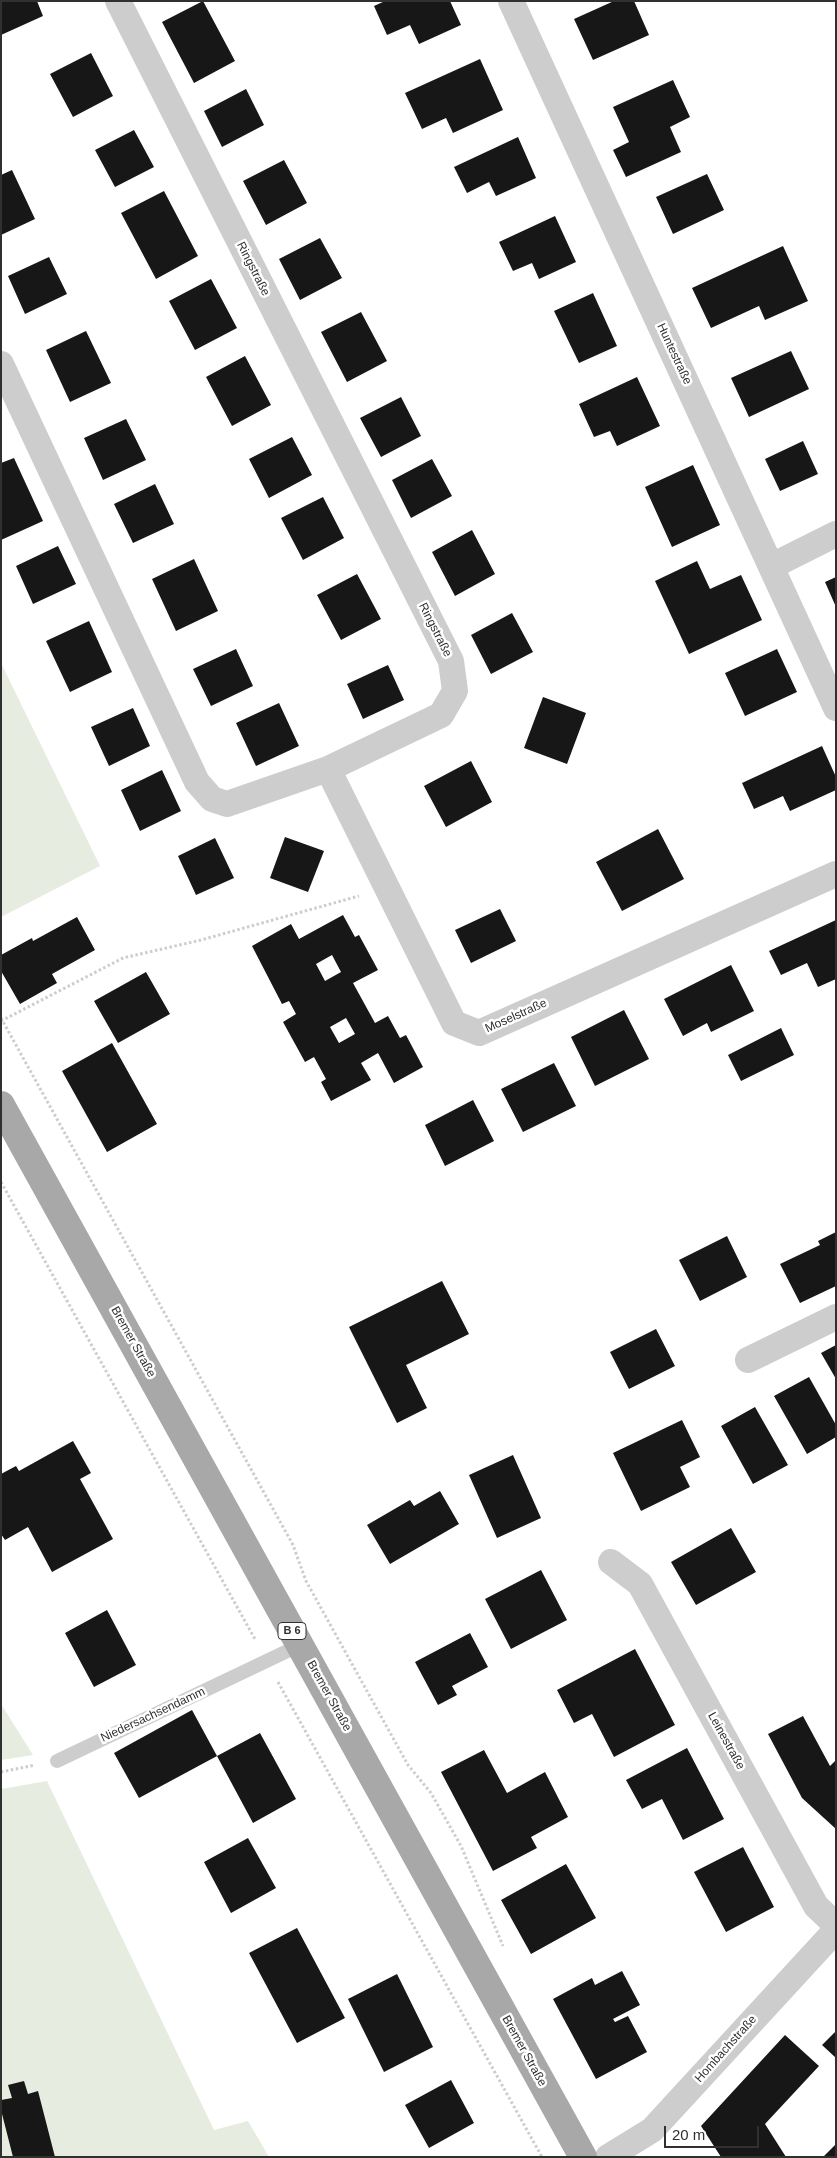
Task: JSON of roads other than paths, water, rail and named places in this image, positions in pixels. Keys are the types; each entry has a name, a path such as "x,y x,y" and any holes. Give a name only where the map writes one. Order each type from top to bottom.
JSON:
{"main road":[{"name":"Bremer Straße","path":"1,1105 583,2157"}],"street":[{"name":"Ringstraße","path":"1,364 197,782 212,799 227,804 328,769 441,715 455,691 451,661 118,1"},
{"name":"Huntestraße","path":"511,1 836,708"},
{"path":"772,566 836,534"},
{"name":"Moselstraße","path":"328,769 454,1022 479,1033 836,874"},
{"path":"748,1360 836,1317"},
{"name":"Leinestraße","path":"611,1562 640,1584 816,1906 836,1925"},
{"name":"Hombachstraße","path":"608,2157 652,2130 836,1930"}],"lane":[{"name":"Niedersachsendamm","path":"57,1761 300,1645"}]}
